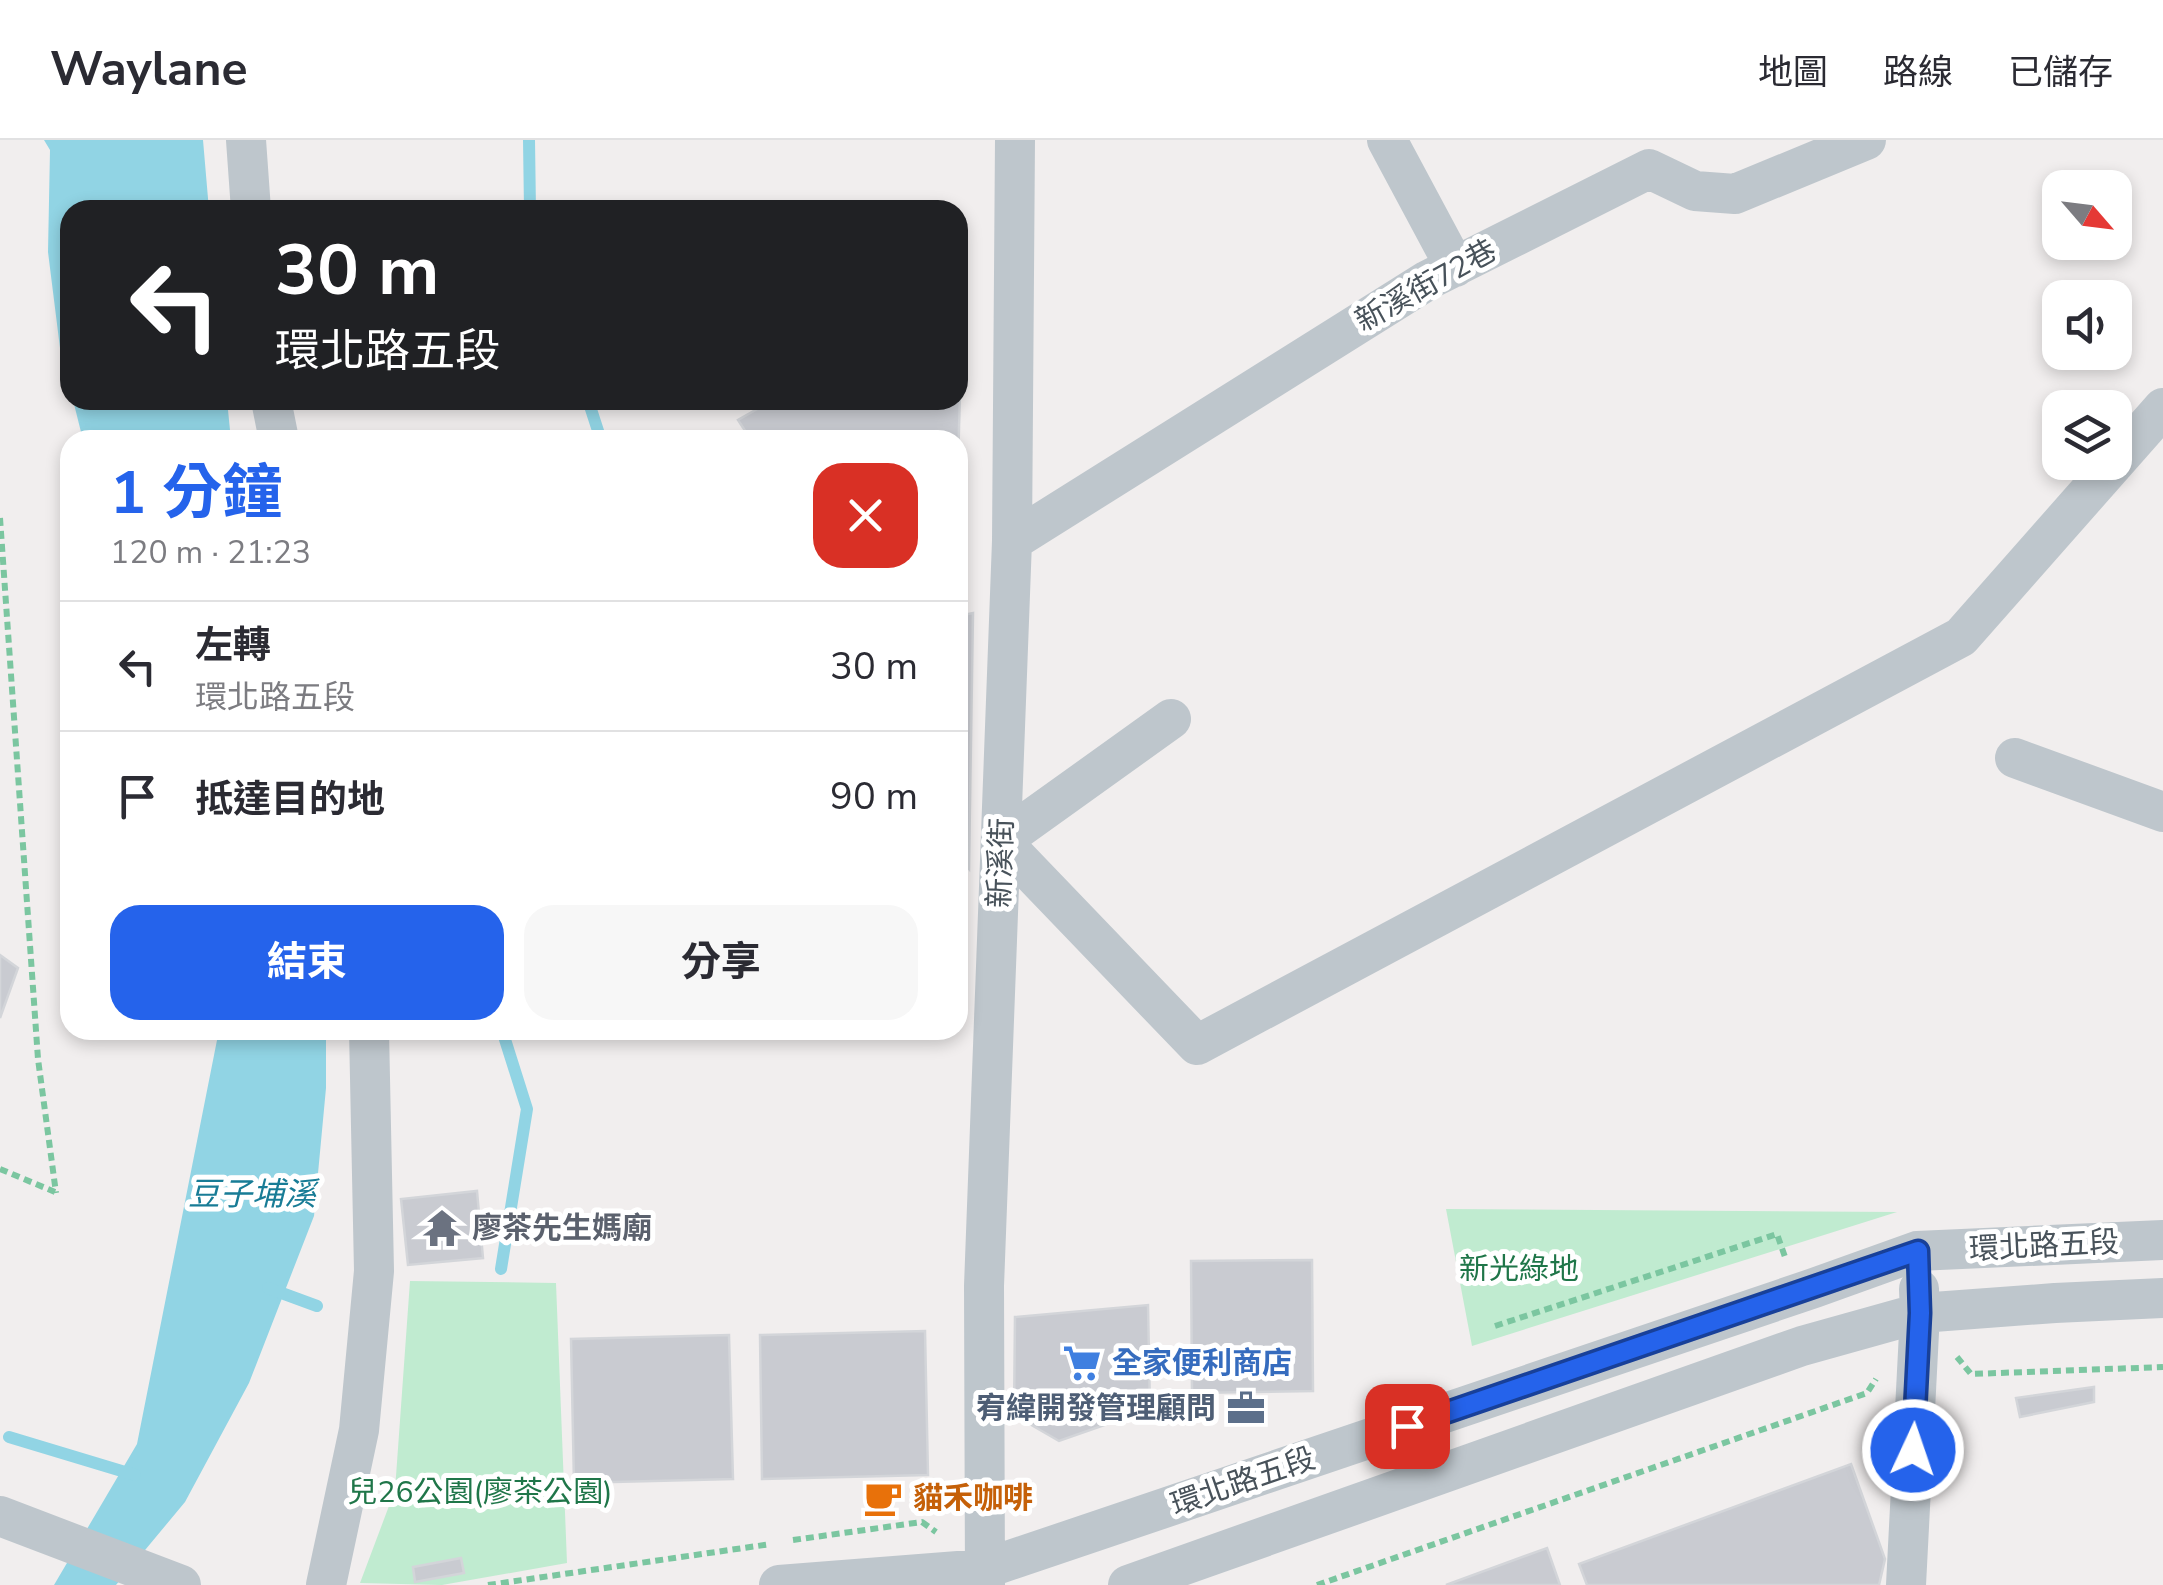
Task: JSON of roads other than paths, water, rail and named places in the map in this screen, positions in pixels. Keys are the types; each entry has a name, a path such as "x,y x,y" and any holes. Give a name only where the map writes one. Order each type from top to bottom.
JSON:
{"street":[{"path":"246,140 249,200"},
{"name":"新溪街","path":"984,1577 984,1286 1012,541 1015,140"},
{"path":"1387,140 1455,267"},
{"name":"新溪街72巷","path":"1012,541 1428,280 1649,169 1695,192 1734,194 1866,140"},
{"path":"1171,720 1001,841 1197,1046 1962,636 2163,408"},
{"path":"2015,758 2163,812"},
{"path":"326,1585 359,1430 374,1271 369,1040"},
{"name":"環北路五段","path":"779,1585 984,1577 1918,1251 2163,1240"},
{"path":"1906,1585 1920,1313 1918,1251"},
{"name":"環北路五段","path":"1128,1585 1802,1346 1920,1313 2163,1298"},
{"path":"0,1516 182,1585"}],"water":[{"path":"44,140 203,140 208,200 60,200 60,348 48,252 50,150"},
{"path":"76,410 228,410 230,430 80,430"},
{"name":"豆子埔溪","path":"217,1040 326,1040 326,1088 314,1216 249,1383 185,1502 116,1585 54,1585 137,1444"}],"waterway":[{"path":"529,140 530,200"},
{"path":"591,410 598,430"},
{"path":"501,1269 527,1109 505,1040"},
{"path":"268,1288 317,1306"},
{"path":"9,1437 135,1475"}],"place":[{"name":"廖茶先生媽廟","path":"442,1228"},
{"name":"全家便利商店","path":"1082,1363"},
{"name":"宥緯開發管理顧問","path":"1246,1408"},
{"name":"貓禾咖啡","path":"883,1498"}],"park label":[{"name":"新光綠地","path":"1519,1269"},
{"name":"兒26公園(廖茶公園)","path":"480,1492"}]}
